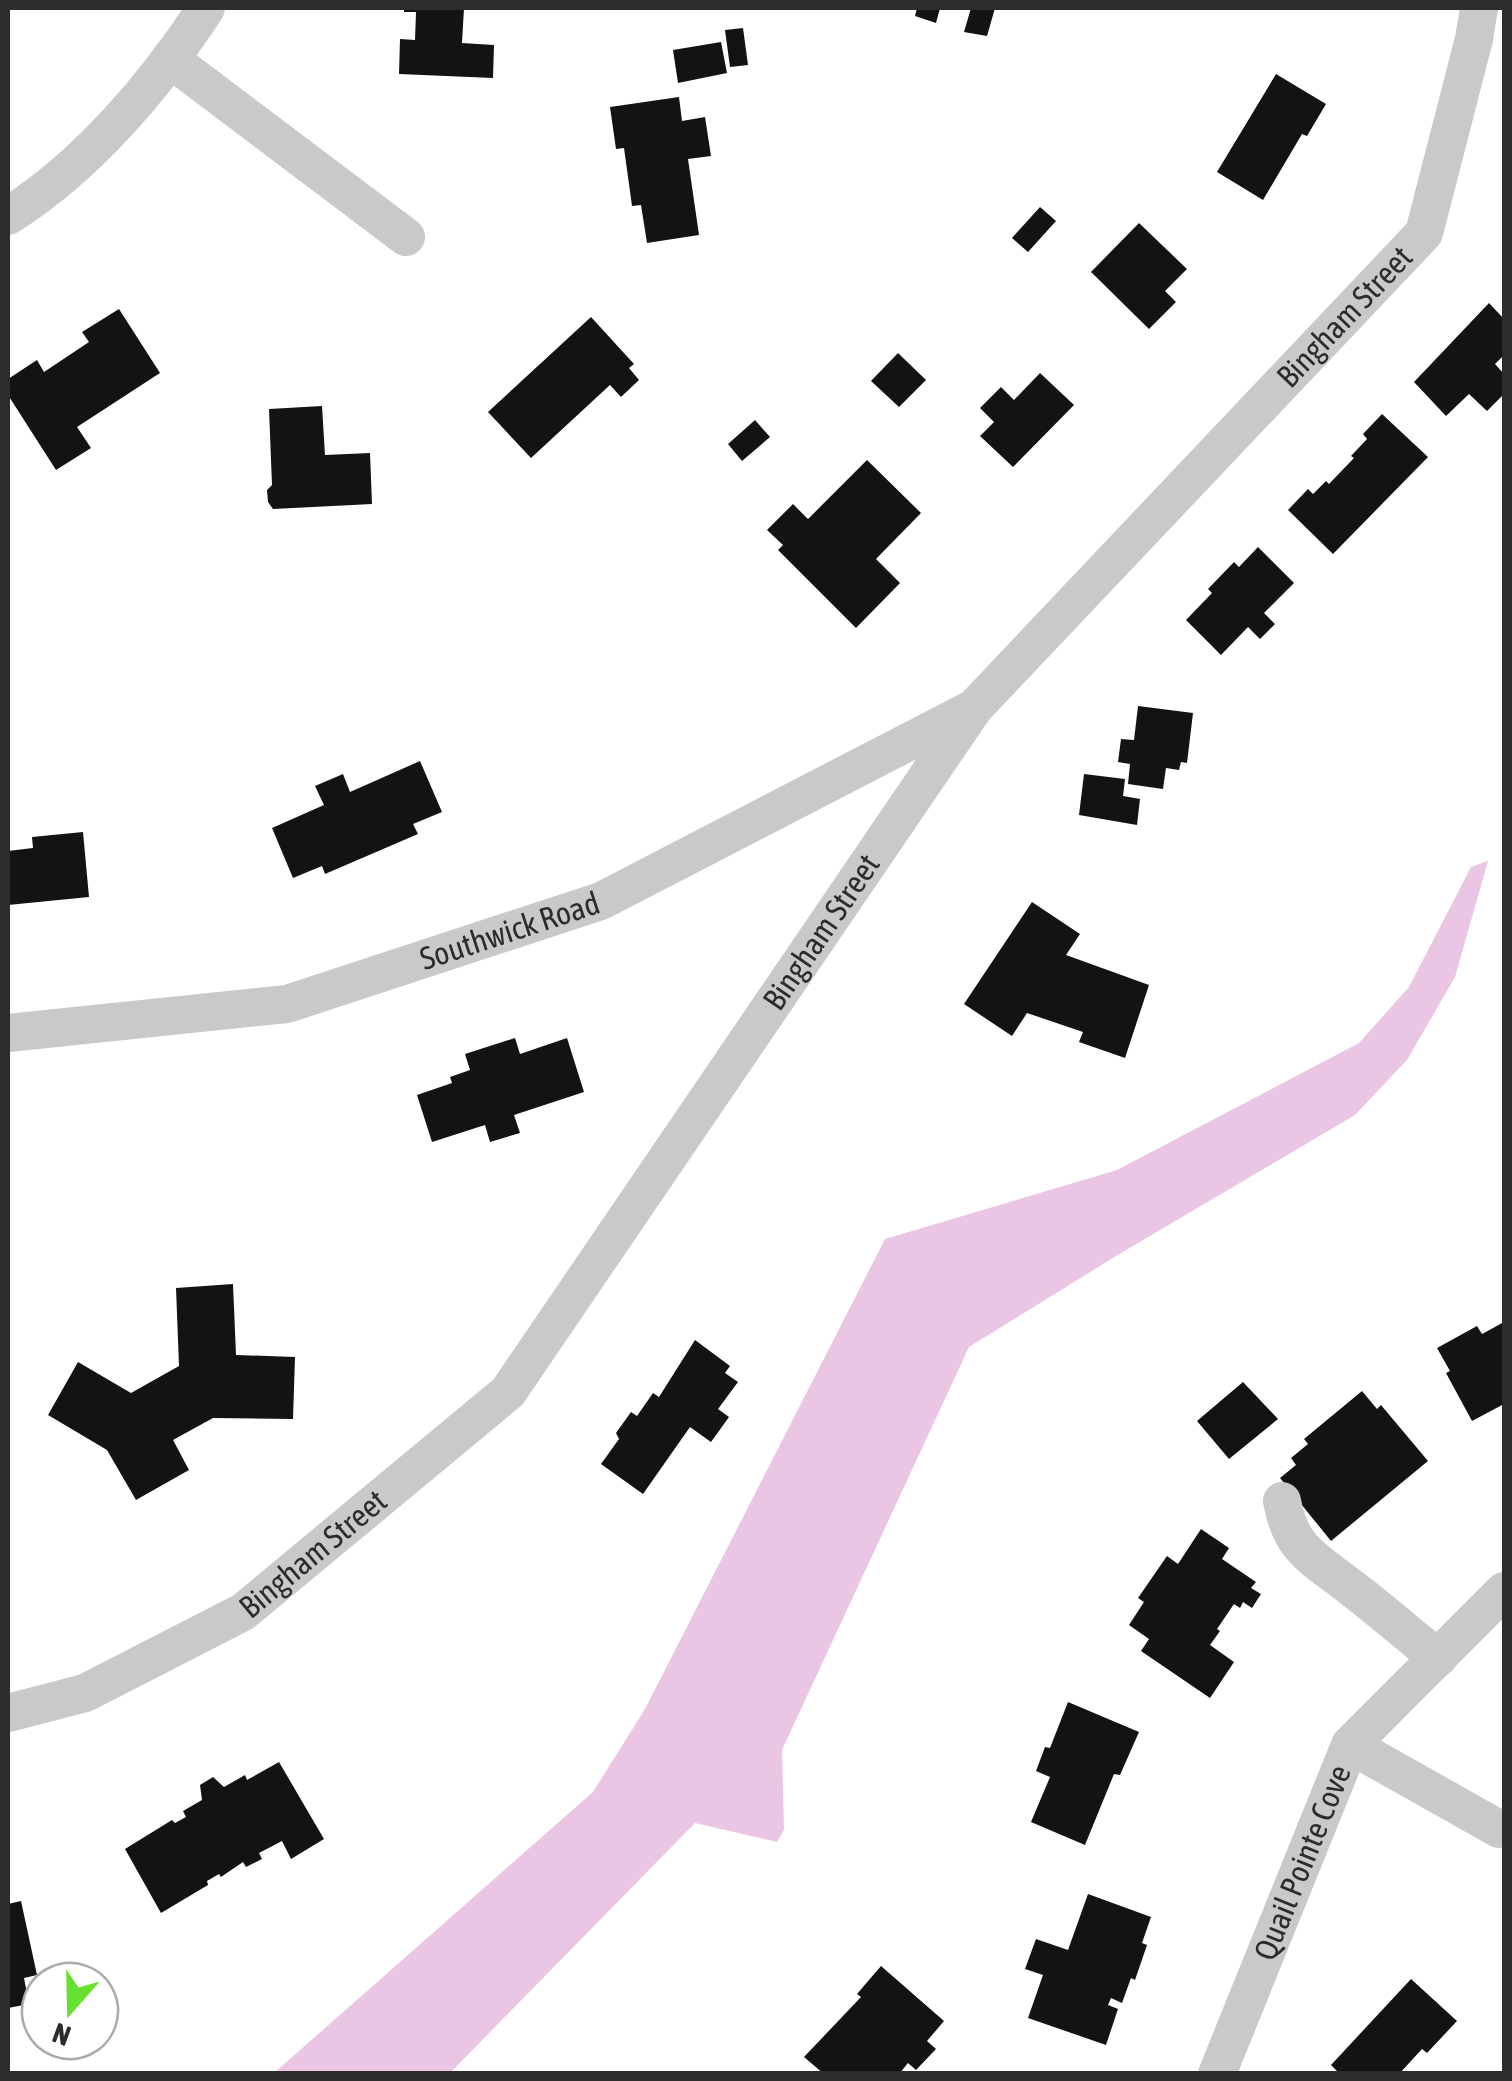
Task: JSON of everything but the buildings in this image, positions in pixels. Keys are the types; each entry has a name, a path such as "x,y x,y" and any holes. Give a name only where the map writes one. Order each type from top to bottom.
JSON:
{"street":[{"path":"8,216 60,178 114,125 170,59 206,8"},
{"name":"Bingham Street","path":"8,1713 85,1694 243,1612 508,1392 974,708 1424,232 1486,28"},
{"path":"170,59 406,237"},
{"name":"Southwick Road","path":"8,1033 286,1004 600,902 974,708"},
{"path":"1282,1501 1286,1521 1298,1543 1318,1564 1438,1658"},
{"name":"Quail Pointe Cove","path":"1218,2074 1350,1746 1504,1591"},
{"path":"1350,1746 1499,1829"}],"shaded area":[{"path":"1488,861 1455,977 1407,1060 1355,1115 969,1347 782,1750 784,1830 777,1842 695,1823 450,2073 274,2073 593,1792 645,1709 885,1239 1117,1170 1359,1043 1409,987 1471,867"}]}
